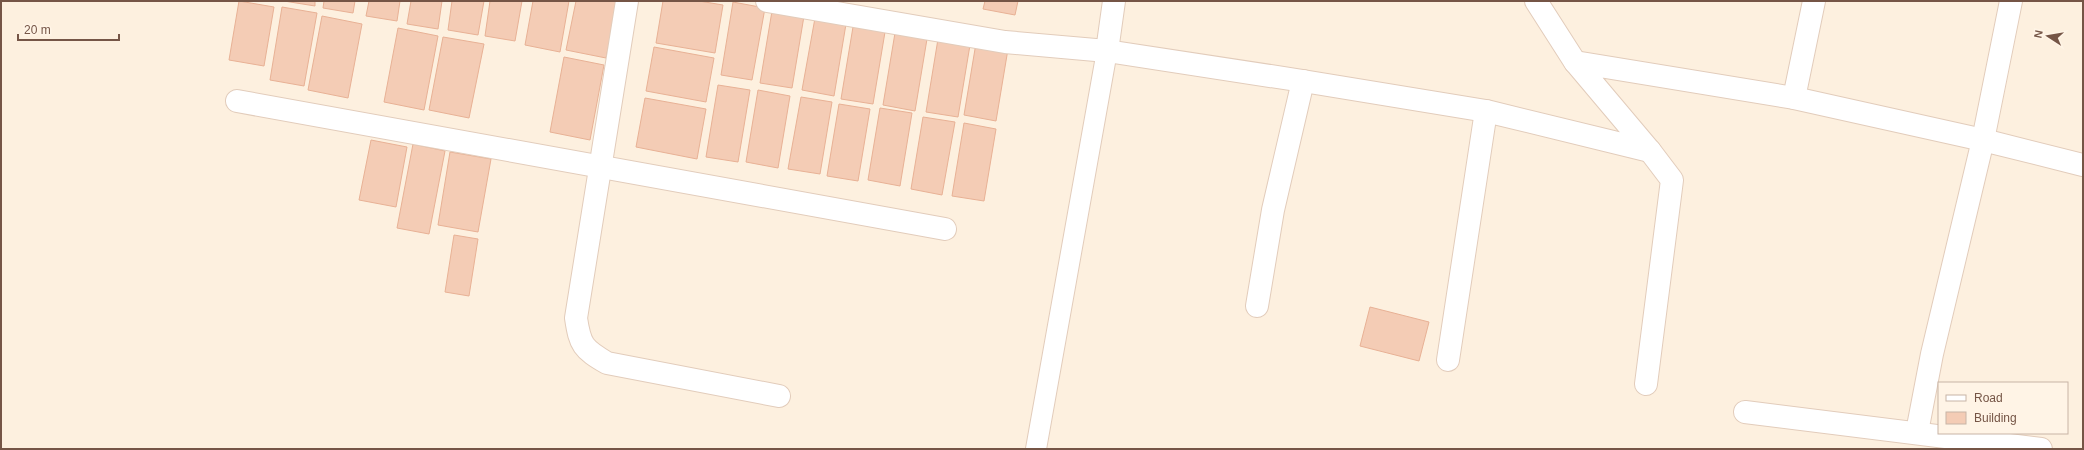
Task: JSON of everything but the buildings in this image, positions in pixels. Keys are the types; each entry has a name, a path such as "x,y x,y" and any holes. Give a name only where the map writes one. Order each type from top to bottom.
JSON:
{"street":[{"path":"627,1 576,318 579,338 589,353 607,363 779,396"},
{"path":"767,1 1005,42 1107,51 1486,111 1650,151"},
{"path":"1107,51 1114,1"},
{"path":"1536,1 1575,62 1650,151 1672,180 1646,384"},
{"path":"1794,98 1814,1"},
{"path":"1917,432 1932,354 1983,140 2011,1"},
{"path":"1575,62 1794,98 1983,140 2083,165"},
{"path":"1257,306 1273,210 1303,81"},
{"path":"237,101 945,229"},
{"path":"1448,360 1486,111"},
{"path":"1745,412 1917,432 2041,449"}],"lane":[{"path":"1036,449 1107,51"}]}
